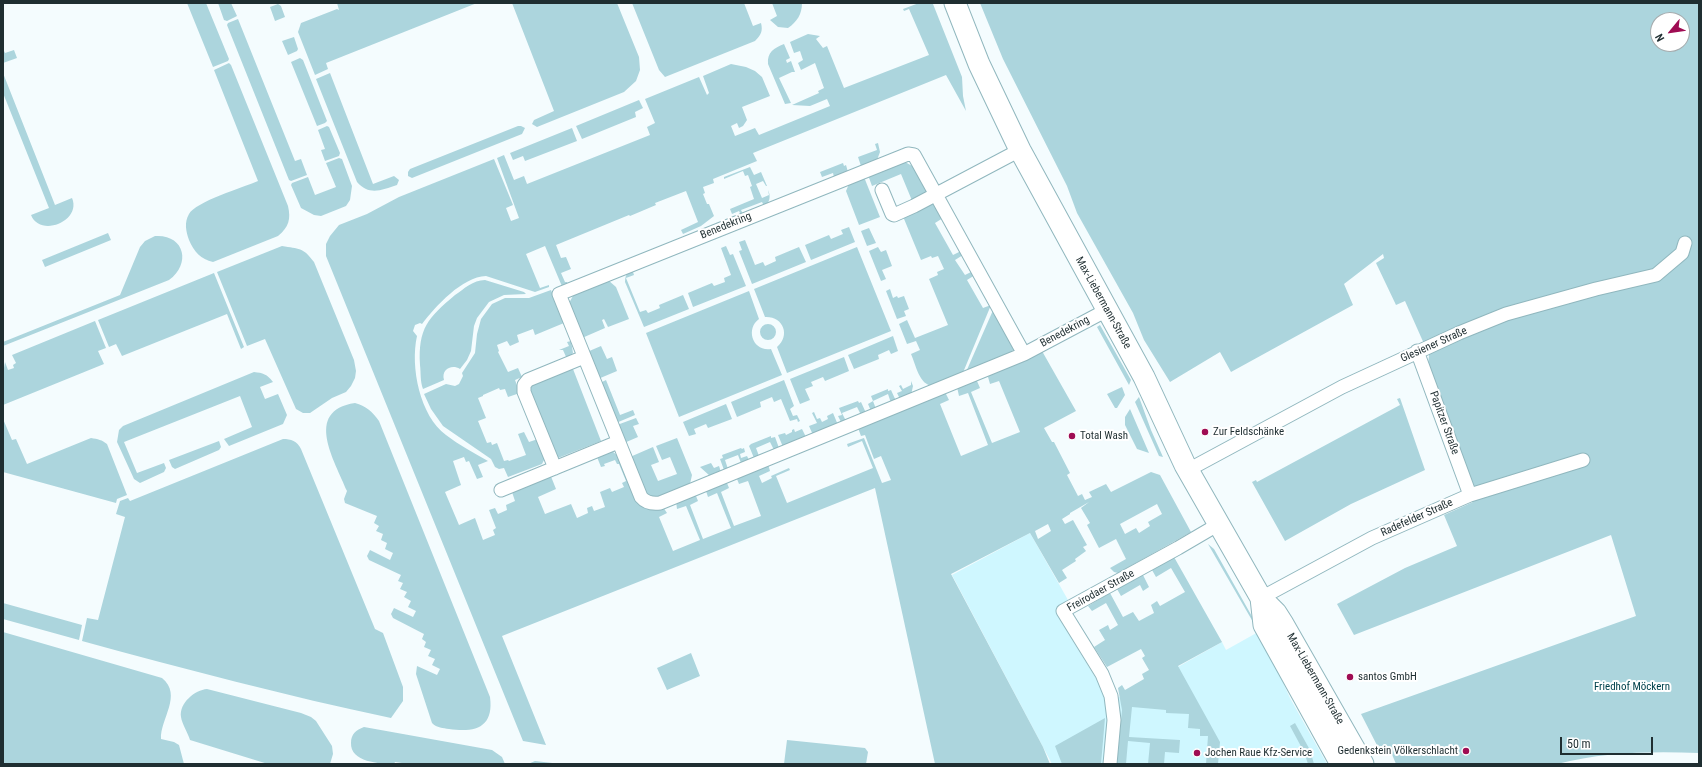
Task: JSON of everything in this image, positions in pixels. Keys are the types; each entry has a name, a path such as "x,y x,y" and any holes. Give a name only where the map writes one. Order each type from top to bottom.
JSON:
{"main road":[{"name":"Max-Liebermann-Straße","path":"955,3 979,64 1020,150 1144,377 1188,470 1261,598 1276,613 1284,624 1363,764"},
{"name":"Max-Liebermann-Straße","path":"1261,598 1264,625 1341,764"}],"street":[{"path":"882,190 893,215 914,206 1020,150"},
{"name":"Benedekring","path":"1024,354 914,155 908,154 559,294 641,497 648,503 653,504 660,503 1024,354 1107,310"},
{"name":"Glesiener Straße","path":"1188,470 1342,387 1417,351 1506,314 1596,288 1656,275 1682,253 1685,243"},
{"name":"Papitzer Straße","path":"1417,351 1470,495"},
{"path":"555,468 524,392 524,385 528,380 584,357"},
{"path":"501,490 618,442"},
{"name":"Radefelder Straße","path":"1261,598 1372,538 1470,495 1583,460"},
{"name":"Freirodaer Straße","path":"1110,764 1114,720 1111,696 1102,674 1063,611 1178,548 1218,524"}],"shaded area":[{"path":"1030,533 1068,600 1058,606 1056,609 1057,615 1100,685 1106,701 1108,713 1104,764 1052,764 952,575"},
{"path":"1260,631 1290,698 1327,764 1113,764 1116,698 1130,694 1222,642 1226,650"}],"green space":[{"path":"187,3 206,3 229,59 228,61 213,67"},
{"path":"218,3 231,3 237,16 227,21 224,20"},
{"path":"337,3 477,3 326,63 328,69 315,75 298,32 301,23 337,9 339,10"},
{"path":"512,3 617,3 639,57 640,70 636,81 624,92 537,127 532,124 534,120 554,111"},
{"path":"632,3 744,3 753,26 761,23 762,31 755,41 665,77 659,70"},
{"path":"772,3 802,3 802,7 800,14 794,23 788,28 778,27 770,20 777,16"},
{"path":"919,3 933,4 962,77 963,96 966,111 946,75 753,153 757,161 713,179 714,183 703,187 705,193 703,194 714,216 701,226 683,234 681,230 698,222 686,191 655,203 656,205 630,216 629,215 556,245 561,258 566,257 571,269 561,273 568,285 562,286 545,246 526,254 540,288 549,285 549,287 535,292 486,276 477,278 468,281 459,287 442,301 422,324 420,323 415,325 413,331 417,336 415,348 416,376 419,390 430,416 437,427 446,435 461,446 488,461 478,465 483,477 477,479 469,461 466,462 464,457 453,461 461,485 445,492 459,525 475,518 483,540 495,535 493,530 496,528 489,510 495,508 498,514 507,510 506,505 515,501 511,489 550,474 556,489 538,497 545,514 571,504 577,518 588,513 587,508 592,506 594,511 605,507 600,492 610,488 612,492 624,487 622,483 626,481 619,464 617,464 615,460 604,464 605,466 601,467 597,457 612,451 618,456 647,508 653,510 663,507 667,513 659,517 673,551 700,540 686,506 677,509 676,501 693,494 696,496 698,501 690,505 703,539 731,528 717,493 708,497 706,491 707,489 724,482 727,483 729,488 721,492 734,526 761,516 748,481 739,484 737,479 738,476 768,464 770,471 759,476 762,483 772,478 771,476 789,468 790,470 776,476 787,503 873,468 862,441 848,447 847,444 864,438 882,483 891,480 881,456 874,459 865,435 861,436 858,428 944,393 949,400 940,404 961,456 988,445 968,393 959,396 957,387 975,380 980,388 971,392 992,443 1020,432 999,381 990,384 988,377 989,375 1042,351 1076,411 1044,428 1052,442 1054,442 1070,473 1067,475 1078,496 1082,494 1085,500 1092,497 1089,492 1106,484 1111,492 1151,472 1160,475 1191,532 1118,573 1114,572 1110,568 1126,559 1116,539 1099,548 1087,525 1090,523 1081,508 1089,502 1062,519 1065,524 1073,520 1087,545 1083,547 1086,551 1075,559 1076,561 1062,570 1067,578 1059,583 1030,533 951,574 1043,747 1050,764 935,764 875,488 502,636 546,745 523,741 326,256 326,244 330,236 339,225 367,214 399,197 494,159 513,205 506,208 511,221 519,218 497,158 504,155 514,180 524,176 527,184 650,135 647,127 655,123 645,99 699,77 707,95 709,93 703,76 731,64 746,67 755,71 762,77 770,96 742,107 747,120 743,126 739,128 737,123 731,126 735,136 755,128 759,135 830,106 827,99 810,106 792,105 819,93 818,91 824,88 815,63 801,70 798,63 803,60 800,51 794,53 790,42 808,34 820,36 816,39 823,48 827,46 844,88 929,55 909,9 904,11 903,9","holes":["1157,504 1162,514 1148,522 1150,526 1139,533 1136,528 1125,534 1120,524","1048,524 1051,531 1038,539 1035,531"]},
{"name":"Friedhof Möckern","path":"980,3 1699,3 1699,753 1628,753 1592,757 1557,764 1396,764 1391,752 1382,755 1361,714 1636,616 1611,535 1354,635 1337,604 1405,568 1457,546 1444,515 1473,502 1465,471 1428,365 1429,355 1405,301 1396,305 1376,263 1384,258 1383,254 1344,284 1353,305 1231,372 1220,352 1170,382 1144,340 1133,313 1077,213 1067,186 1003,59"},
{"path":"278,4 281,6 285,17 275,21 270,7"},
{"path":"238,19 295,161 301,159 307,175 291,181 289,180 227,25 228,23"},
{"path":"294,37 298,49 297,51 288,55 282,41"},
{"path":"784,44 790,58 786,60 787,63 791,61 795,72 779,78 791,103 785,104 768,64 770,53 777,47"},
{"path":"3,49 5,53 14,50 17,58 3,63"},
{"path":"300,58 303,60 327,121 317,126 291,62"},
{"path":"229,63 288,206 289,219 287,226 278,236 213,262 201,257 191,244 186,227 186,221 189,214 193,209 220,195 258,181 214,70"},
{"path":"3,73 55,205 72,198 73,206 71,214 66,220 59,224 51,226 43,225 36,222 31,215 49,208 3,93"},
{"path":"330,73 373,184 394,176 399,180 397,185 376,191 366,189 357,182 316,79"},
{"path":"639,100 643,108 635,112 636,117 582,139 576,126"},
{"path":"327,126 329,127 340,153 339,156 325,161 321,150 325,149 318,130"},
{"path":"518,126 525,128 522,134 412,178 408,176 410,169"},
{"path":"572,128 577,141 525,161 523,156 513,160 510,153"},
{"path":"878,143 880,152 877,160 861,166 858,157 877,150 875,144"},
{"path":"339,158 342,159 352,186 350,200 346,206 321,216 314,215 301,208 291,185 292,183 308,177 315,195 336,187 326,163"},
{"path":"905,162 914,167 930,196 913,203 901,174 872,186 868,175"},
{"path":"843,163 844,166 846,165 848,172 834,177 833,173 822,177 820,172"},
{"path":"750,167 754,175 761,172 767,186 763,181 756,184 762,198 769,195 768,190 770,197 769,201 764,206 762,202 741,210 743,214 741,215 739,211 732,214 730,209 754,199 750,187 752,186 748,175 745,176 743,171 724,179 724,177"},
{"path":"864,177 880,217 859,225 846,191 849,184"},
{"path":"933,201 943,218 935,223 953,255 961,251 963,255 955,260 965,275 973,271 975,275 967,280 983,308 991,305 962,375 933,386 924,382 916,369 911,354 920,350 916,341 907,344 899,324 907,320 915,338 948,325 929,279 938,275 937,272 944,269 938,256 932,258 931,256 921,260 902,214"},
{"path":"849,227 855,242 811,260 805,245 829,235 831,239 843,234 841,230"},
{"path":"869,228 876,243 867,246 861,231"},
{"path":"108,233 111,240 45,267 42,260"},
{"path":"155,236 173,240 182,251 181,266 169,280 3,346 3,342 120,295 140,247 145,241"},
{"path":"745,240 755,265 763,262 765,266 776,261 775,257 799,247 806,262 752,284 739,251 742,250 739,242"},
{"path":"282,246 297,248 304,251 314,262 354,360 356,371 355,378 346,392 332,398 310,413 303,413 296,409 265,339 247,346 217,272"},
{"path":"726,246 730,255 733,254 746,286 693,307 688,293 712,283 714,286 725,282 724,278 731,275 721,248"},
{"path":"857,247 891,331 787,373 777,347 784,337 783,327 776,320 765,317 754,289"},
{"path":"878,247 881,252 886,250 892,266 882,270 886,279 881,281 869,251"},
{"path":"639,268 640,269 633,272 634,275 626,278 640,312 646,310 648,313 660,308 659,305 683,295 689,309 644,327 625,282 626,276 629,272"},
{"path":"214,273 244,347 241,349 227,314 122,356 116,344 109,347 98,320"},
{"path":"485,280 524,292 526,294 504,295 489,302 477,318 474,326 471,351 467,360 460,369 454,367 448,368 443,376 444,380 423,389 421,380 420,352 423,333 427,325 438,310 455,295 473,283"},
{"path":"608,280 616,287 629,319 608,327 604,319 602,320 605,328 582,338 569,303 574,294"},
{"path":"890,289 893,298 897,296 898,298 904,296 909,309 904,311 906,316 897,319 886,291"},
{"path":"551,290 564,323 535,335 533,329 517,335 519,342 510,346 507,341 497,345 498,352 508,372 518,368 522,377 515,380 520,393 508,397 505,389 500,390 499,388 478,398 486,418 478,421 487,443 491,442 492,445 497,443 504,461 509,461 526,455 518,434 524,432 529,442 538,439 545,458 542,464 508,477 504,468 499,469 495,467 491,459 443,426 431,409 424,394 446,384 455,386 459,384 463,376 462,373 475,353 477,334 481,319 492,304 505,298 529,298"},
{"path":"749,291 759,319 752,328 753,339 760,347 771,349 782,375 679,417 646,333"},
{"path":"994,308 1014,346 1012,353 966,372"},
{"path":"95,321 106,348 98,351 104,364 3,405 3,374 5,362 8,370 14,368 13,365 16,363 12,355"},
{"path":"765,324 771,324 776,329 774,338 771,340 765,340 760,335 760,329"},
{"path":"1100,325 1131,380 1129,385 1097,327"},
{"path":"893,336 898,351 891,354 889,350 878,355 879,359 854,369 848,355"},
{"path":"571,341 573,353 567,359 563,350 559,350 569,346 567,342"},
{"path":"601,346 607,359 612,357 617,371 598,379 587,352"},
{"path":"844,357 849,371 825,381 823,377 811,382 813,386 805,389 810,400 800,404 790,379"},
{"path":"573,369 601,441 558,458 530,389 532,385"},
{"path":"254,372 265,374 273,382 260,387 265,399 278,394 287,415 283,424 229,446 224,439 252,427 240,396 124,442 137,473 164,463 166,468 164,472 140,483 134,479 117,442 119,430 123,426"},
{"path":"606,380 620,415 633,410 635,415 616,423 600,383"},
{"path":"784,380 794,406 790,409 793,416 797,415 800,421 798,422 797,419 790,421 781,399 774,402 772,397 760,402 761,407 737,417 731,402"},
{"path":"911,381 913,386 911,395 900,399 897,393 902,391 899,386 901,385 903,389 911,385"},
{"path":"1122,387 1125,395 1117,408 1115,408 1107,394"},
{"path":"888,389 888,391 891,390 896,401 891,403 888,394 873,401 871,396"},
{"path":"1139,397 1163,457 1159,456 1135,402"},
{"path":"1400,398 1425,470 1351,504 1285,541 1252,482 1256,480 1257,482 1400,405 1397,399"},
{"path":"858,401 859,403 861,402 866,413 861,415 857,407 842,413 846,421 841,422 838,416 842,415 839,408"},
{"path":"873,401 876,409 871,411 868,404"},
{"path":"355,403 368,409 379,421 490,697 489,715 481,726 475,729 449,729 438,727 432,723 416,674 417,666 437,675 440,669 432,665 435,659 428,656 431,650 424,647 426,642 422,639 424,634 393,618 391,614 394,608 413,617 416,611 408,607 411,601 404,597 407,592 400,589 403,583 398,581 401,575 369,560 367,556 370,550 390,560 393,553 385,549 387,543 381,540 383,534 376,531 379,526 374,523 377,516 345,503 344,499 347,491 331,452 327,439 326,426 330,416 339,408"},
{"path":"726,404 732,419 708,428 706,424 694,429 696,434 689,436 683,422"},
{"path":"1130,409 1149,453 1137,449 1125,425 1125,417"},
{"path":"814,412 817,419 820,418 822,422 828,419 827,416 833,413 838,425 813,435 809,426 817,423 812,413"},
{"path":"636,418 639,424 633,426 638,437 624,443 617,425"},
{"path":"3,419 12,440 16,439 27,464 91,438 98,439 107,444 127,495 117,499 116,503 3,472"},
{"path":"794,429 795,432 802,429 806,437 783,447 778,435 785,433 786,435"},
{"path":"771,436 771,438 775,437 779,448 774,450 770,442 756,448 759,456 754,458 749,446"},
{"path":"677,438 692,475 690,484 662,496 650,496 645,493 630,457 653,447 659,462 651,465 658,481 677,474 670,457 662,460 656,446"},
{"path":"283,439 294,441 301,449 375,629 383,633 403,687 403,701 391,718 236,682 82,641 87,618 98,620 125,517 116,514 120,501 128,498 130,501"},
{"path":"219,441 221,447 219,450 175,469 172,467 169,460"},
{"path":"744,448 745,452 740,454 741,458 747,456 749,460 741,463 738,455 725,460 728,469 724,470 720,459 723,458 722,455"},
{"path":"711,463 714,468 719,466 721,472 710,476 700,467"},
{"path":"1208,544 1214,549 1254,620 1253,622"},
{"path":"1174,557 1222,642 1178,666 1220,742 1218,764 1206,764 1208,736 1200,736 1200,729 1188,728 1189,714 1166,713 1166,710 1132,707 1129,737 1180,740 1179,753 1165,752 1164,764 1148,764 1150,743 1128,741 1126,764 1117,764 1122,710 1118,688 1122,685 1125,690 1144,679 1142,674 1149,670 1142,658 1145,656 1141,649 1107,667 1094,647 1105,640 1099,630 1108,625 1110,630 1118,625 1106,603 1092,611 1088,606 1110,593 1123,617 1133,612 1139,621 1154,613 1151,605 1157,601 1160,606 1185,592 1171,568 1156,577 1152,570"},
{"path":"1143,575 1149,587 1143,591 1140,585 1121,596 1117,589"},
{"path":"3,603 82,625 79,640 3,619"},
{"path":"3,632 162,678 168,685 171,692 171,699 161,739 174,742 179,745 184,764 3,764"},
{"path":"691,653 700,676 667,690 657,668"},
{"path":"207,689 301,713 311,717 316,721 332,746 333,754 330,764 268,764 190,740 181,717 181,712 185,702 189,698 202,690"},
{"path":"1105,718 1101,764 1062,764 1055,746"},
{"path":"1295,723 1310,750 1314,764 1308,764 1304,752 1290,726"},
{"path":"364,727 492,750 502,757 505,764 409,764 395,762 394,764 388,764 367,761 355,754 351,743 354,733"},
{"path":"787,740 865,748 868,752 866,764 784,764"},
{"path":"535,761 561,764 528,764"}],"place":[{"name":"Zur Feldschänke","path":"1205,432"},
{"name":"Total Wash","path":"1072,436"},
{"name":"santos GmbH","path":"1350,677"},
{"name":"Gedenkstein Völkerschlacht","path":"1466,751"},
{"name":"Jochen Raue Kfz-Service","path":"1197,753"}]}
